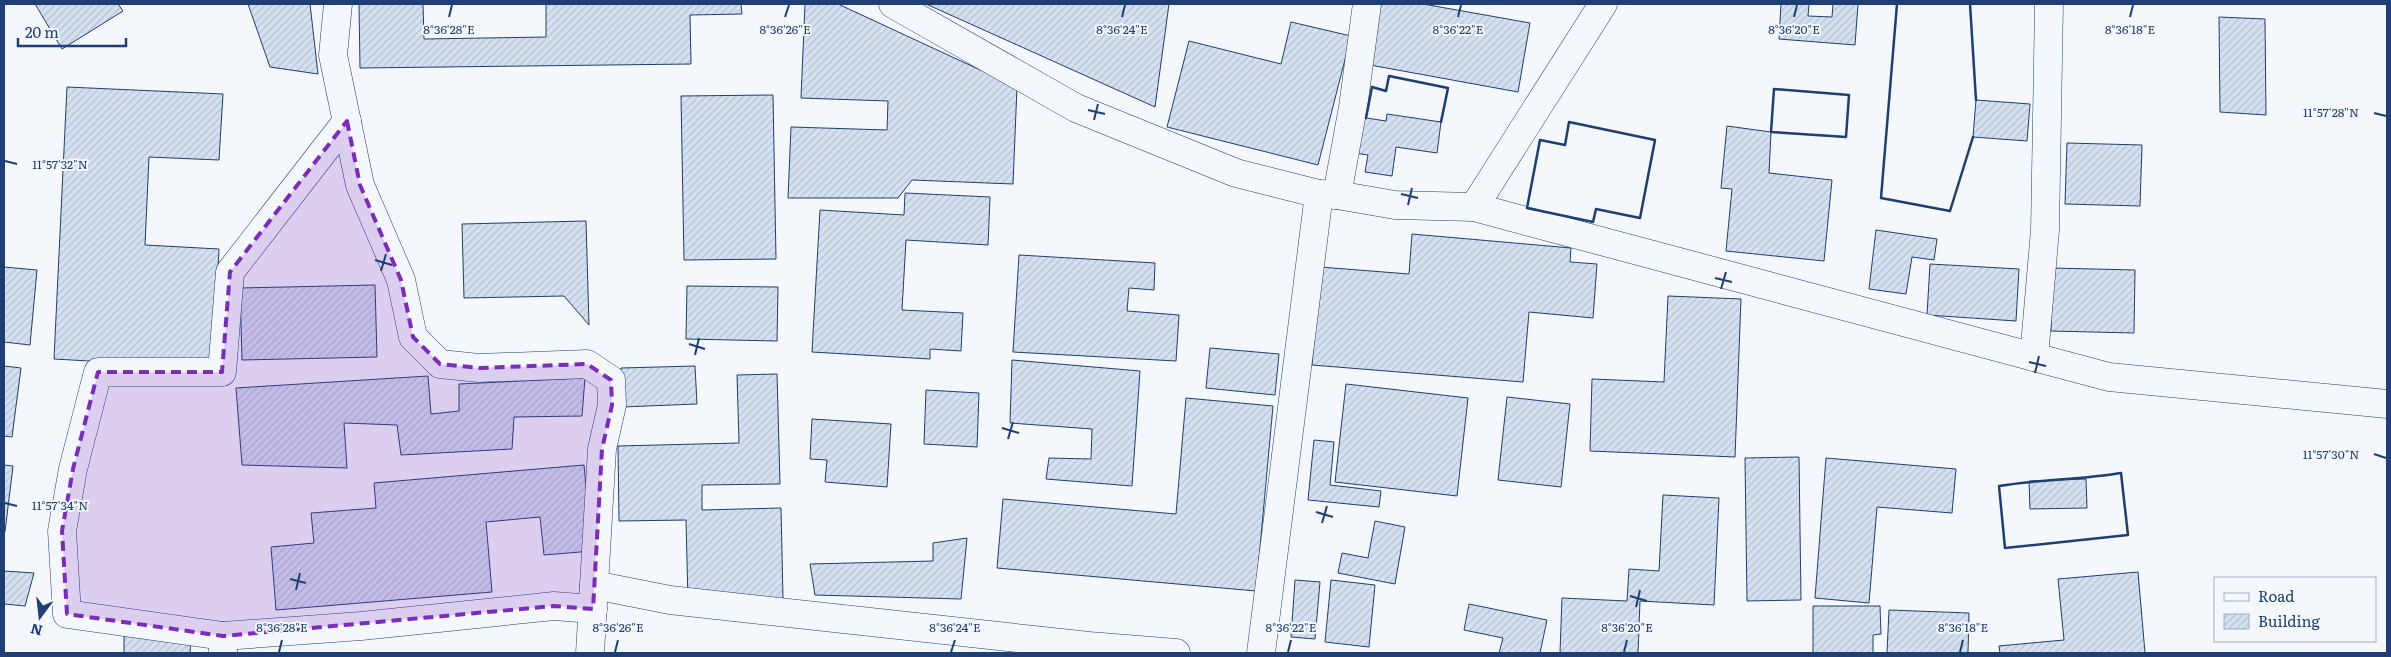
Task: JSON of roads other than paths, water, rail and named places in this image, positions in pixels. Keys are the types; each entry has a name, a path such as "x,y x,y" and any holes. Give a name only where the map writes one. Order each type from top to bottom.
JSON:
{"street":[{"path":"338,4 333,55 360,185 401,280 413,337 440,364 479,368 587,364 611,380 612,405 602,449 590,653"},
{"path":"893,4 1076,108 1236,173 1328,195 1395,205 1474,207 2109,377 2387,404"},
{"path":"1261,653 1328,195 1353,107 1367,4"},
{"path":"1474,207 1603,4"},
{"path":"2034,357 2045,230 2049,4"},
{"path":"347,121 230,272 222,372 98,372 72,469 62,531 67,614 223,645 361,626 554,606 594,597 670,600 1089,646 1176,653"}]}
